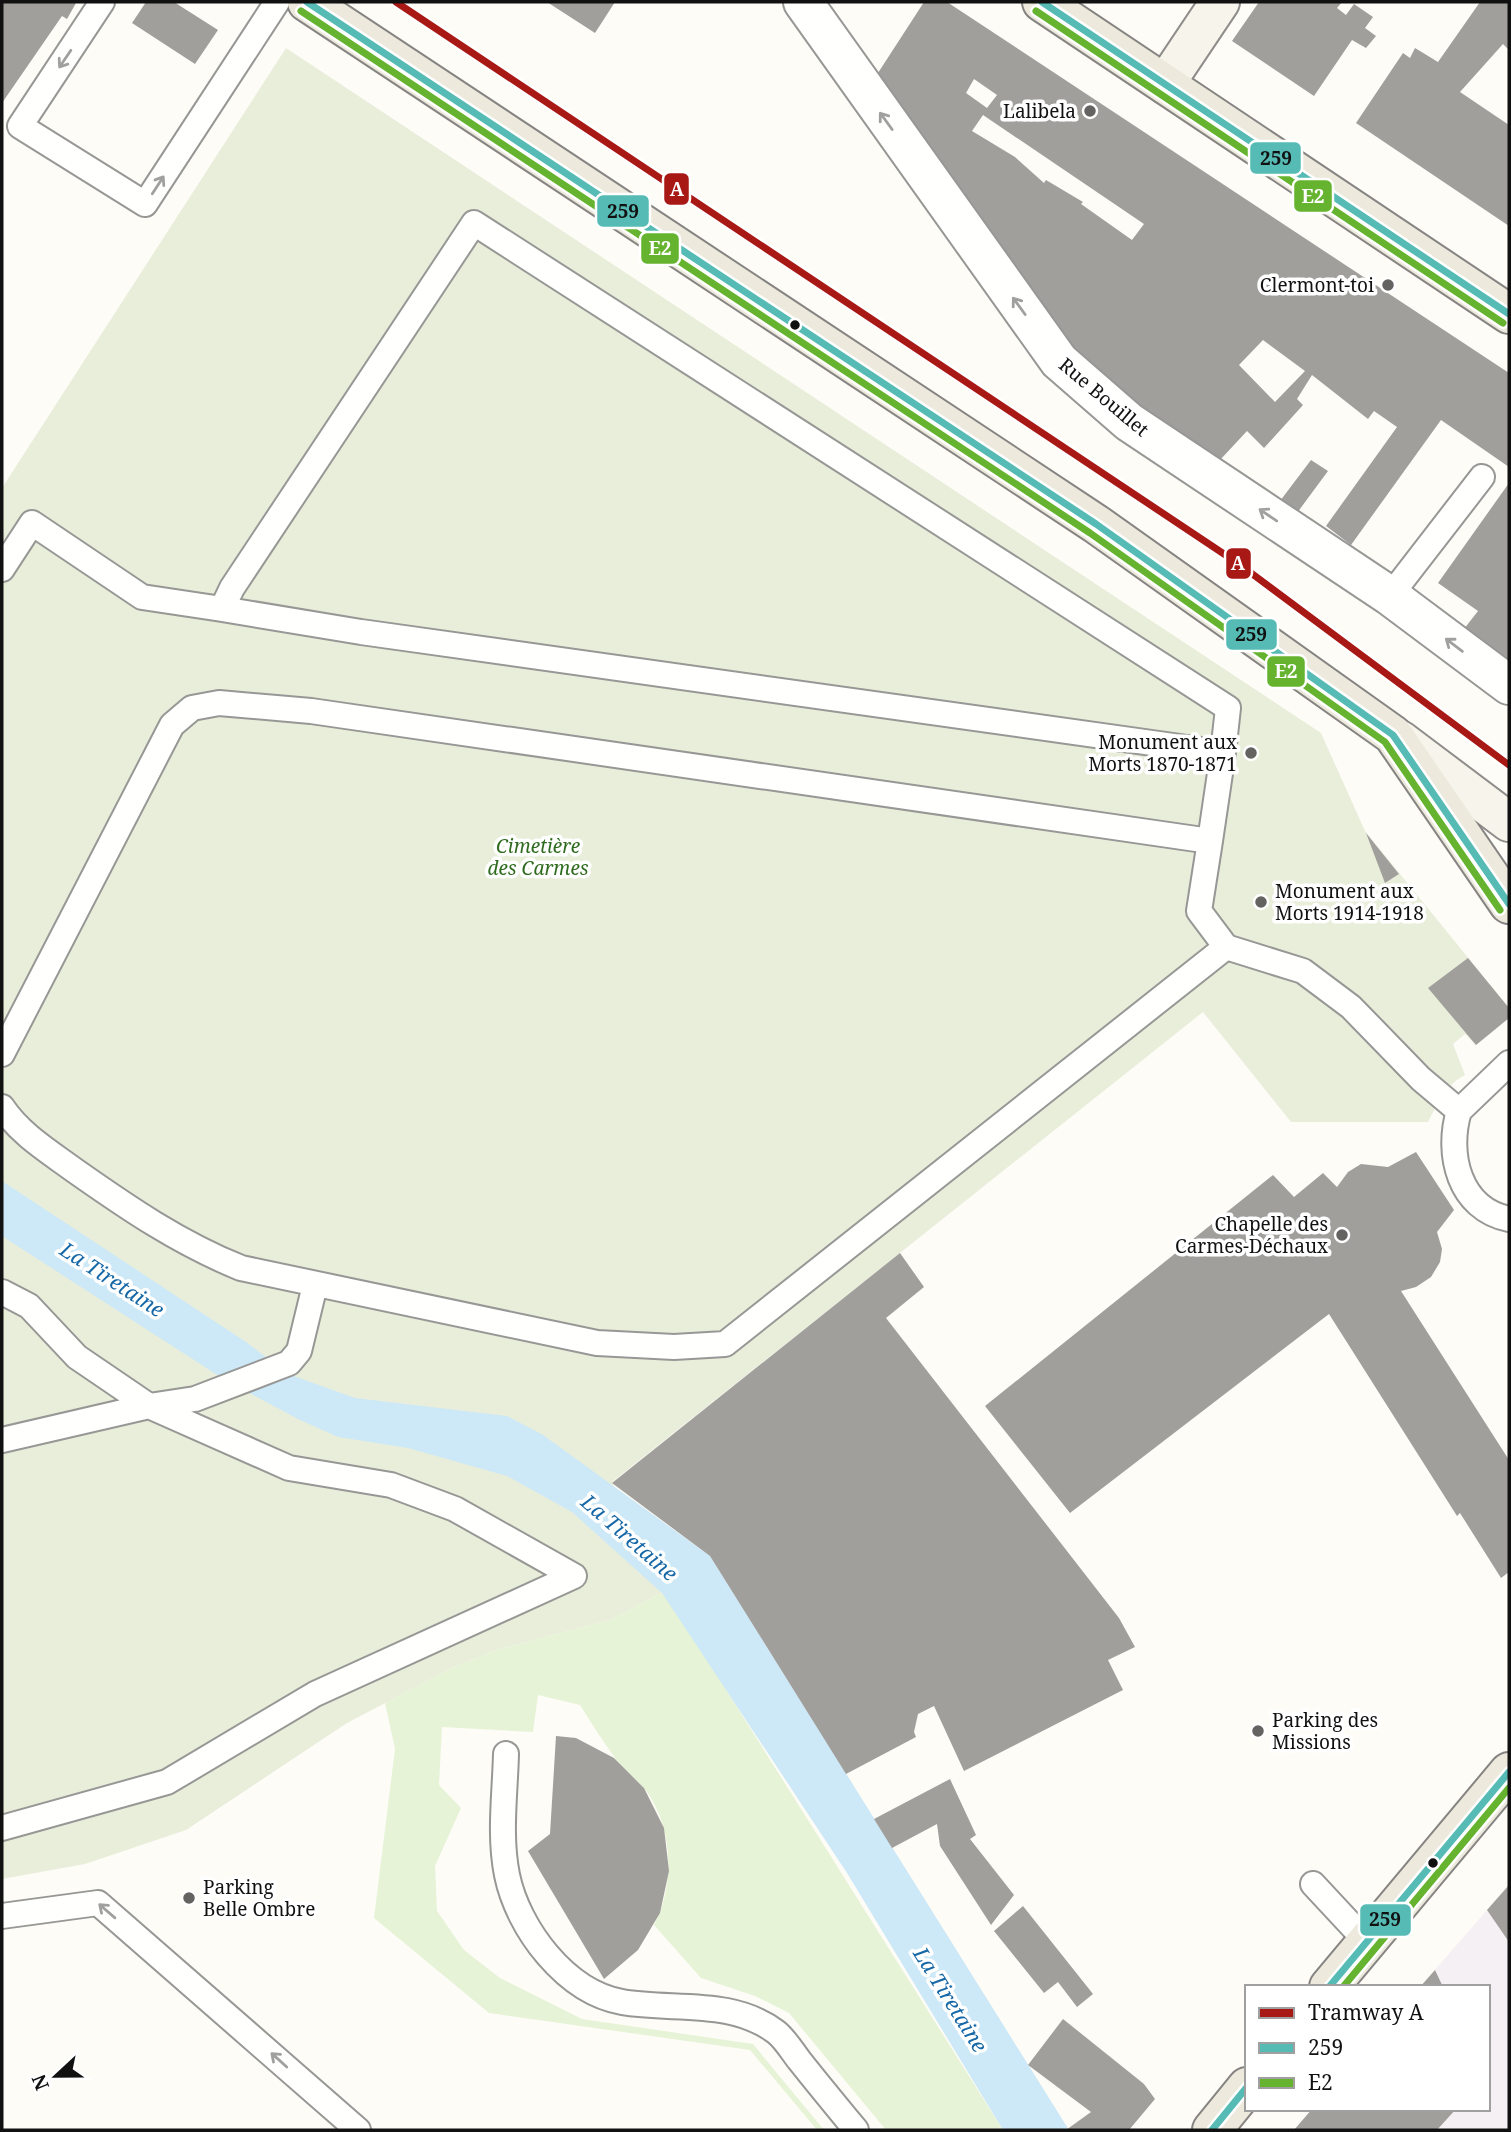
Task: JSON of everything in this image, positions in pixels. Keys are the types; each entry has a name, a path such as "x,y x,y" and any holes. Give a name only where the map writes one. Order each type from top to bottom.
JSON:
{"main road":[{"path":"307,2 1096,524 1393,734 1509,822"},
{"path":"1042,2 1509,314"},
{"path":"1165,84 1220,2"},
{"path":"1393,734 1509,904"},
{"path":"1331,1985 1509,1772"},
{"path":"1212,2130 1245,2089"}],"street":[{"name":"Rue Bouillet","path":"803,2 1059,361 1129,422 1390,596 1509,685"}],"lane":[{"path":"102,2 20,126 145,204 277,2"},
{"path":"222,609 232,588 474,223 1228,708 1199,911 1226,947 1303,971 1351,1007 1421,1079 1459,1111"},
{"path":"1390,596 1482,477"},
{"path":"2,569 32,523 142,597 361,632 1223,753"},
{"path":"2,1054 172,725 192,708 219,703 325,713 1210,841"},
{"path":"2,1107 27,1136 151,1225 203,1253 241,1268 597,1343 674,1348 725,1344 1226,947"},
{"path":"1509,1063 1459,1111 1453,1131 1452,1153 1460,1180 1476,1203 1497,1217 1509,1219"},
{"path":"2,1440 149,1406 195,1399 289,1363 299,1351 315,1285"},
{"path":"2,1292 29,1306 77,1357 149,1406 289,1468 391,1485 455,1509 574,1576 315,1694 167,1782 2,1828"},
{"path":"506,1754 502,1839 507,1877 526,1924 558,1966 593,1994 622,2002 696,2006 740,2013 776,2032 856,2130"},
{"path":"1313,1884 1367,1942"},
{"path":"2,1916 98,1903 358,2130"}],"shaded area":[{"path":"1509,1885 1509,2130 1295,2130 1312,2111 1490,2111 1490,1985 1422,1985"}],"green space":[{"name":"Cimetière des Carmes","path":"286,48 1321,733 1365,831 1509,1008 1509,1018 1476,1045 1465,1034 1453,1044 1465,1075 1447,1089 1428,1122 1291,1122 1203,1012 612,1482 662,1593 610,1620 499,1649 452,1668 347,1723 186,1830 85,1864 2,1879 2,488"},
{"path":"662,1593 674,1607 1003,2130 886,2130 789,2013 755,1996 701,1978 654,1925 666,1891 668,1854 660,1818 653,1802 643,1787 616,1759 580,1705 538,1695 533,1732 442,1727 439,1785 461,1808 435,1866 437,1911 464,1950 500,1978 582,2019 753,2044 824,2130 817,2130 750,2050 489,2013 374,1918 395,1749 385,1703 452,1668 499,1649 610,1620"}],"water":[{"name":"La Tiretaine","path":"2,1181 246,1342 288,1374 355,1398 507,1416 543,1435 710,1556 1069,2130 1003,2130 847,1873 662,1593 572,1512 507,1476 408,1448 338,1437 225,1380 2,1236"}],"building":[{"path":"2,2 76,3 67,19 62,16 2,103"},
{"path":"146,2 174,2 218,30 195,64 132,23"},
{"path":"547,2 615,2 595,33"},
{"path":"924,2 947,2 1509,373 1509,467 1441,420 1351,545 1326,526 1397,427 1374,411 1368,419 1312,375 1297,399 1303,405 1264,448 1247,431 1220,460 1090,373 876,76","holes":["974,79 997,95 987,108 966,93","983,115 1144,224 1132,240 1081,204 1083,202 1046,180 1044,183 1015,157 972,131","1263,340 1305,371 1275,402 1239,365"]},
{"path":"1259,2 1342,2 1337,8 1346,15 1354,4 1373,17 1365,28 1376,36 1366,48 1352,40 1314,96 1232,41"},
{"path":"1480,2 1509,2 1509,50 1503,44 1460,92 1509,125 1509,226 1356,123 1403,53 1410,58 1415,48 1438,62"},
{"path":"1311,460 1328,471 1297,513 1280,501"},
{"path":"1509,483 1509,661 1464,629 1478,611 1438,583"},
{"path":"1366,833 1399,874 1385,883"},
{"path":"1468,958 1509,1008 1509,1018 1476,1045 1428,988"},
{"path":"1416,1152 1454,1210 1437,1232 1442,1249 1440,1262 1431,1277 1416,1287 1401,1291 1509,1460 1509,1572 1501,1578 1460,1513 1457,1516 1329,1314 1070,1513 985,1406 1273,1175 1294,1197 1323,1173 1337,1187 1348,1172 1361,1164 1388,1167"},
{"path":"900,1253 924,1287 886,1318 1119,1618 1135,1647 1108,1660 1123,1690 964,1771 934,1706 918,1714 914,1732 916,1737 846,1774 710,1556 612,1483"},
{"path":"556,1736 576,1738 614,1758 644,1788 664,1828 669,1871 660,1913 638,1950 604,1979 528,1851 550,1834"},
{"path":"950,1779 976,1835 970,1839 1014,1895 991,1925 940,1846 937,1824 892,1848 874,1819"},
{"path":"1509,1885 1509,1942 1487,1910"},
{"path":"1023,1906 1093,1994 1077,2007 1058,1982 1044,1993 994,1931"},
{"path":"1435,1970 1442,1985 1422,1985"},
{"path":"1063,2019 1144,2084 1155,2099 1129,2130 1066,2130 1091,2112 1028,2065"},
{"path":"1310,2111 1454,2111 1437,2130 1294,2130"}],"tram line":[{"name":"A","path":"396,2 1239,564 1509,765"}],"transit line":[{"name":"259","path":"307,2 1096,524 1393,735 1509,904"},
{"name":"259","path":"1042,2 1509,314"},
{"name":"E2","path":"301,11 1090,533 1385,742 1500,910"},
{"name":"E2","path":"1036,11 1503,323"},
{"name":"259","path":"1331,1985 1509,1772"},
{"name":"E2","path":"1345,1985 1509,1788"},
{"name":"259","path":"1212,2130 1245,2089"}],"place":[{"name":"Lalibela","path":"1090,111"},
{"name":"Clermont-toi","path":"1388,285"},
{"name":"Monument aux Morts 1870-1871","path":"1251,753"},
{"name":"Monument aux Morts 1914-1918","path":"1261,902"},
{"name":"Chapelle des Carmes-Déchaux","path":"1342,1235"},
{"name":"Parking des Missions","path":"1258,1731"},
{"name":"Parking Belle Ombre","path":"189,1898"}]}
